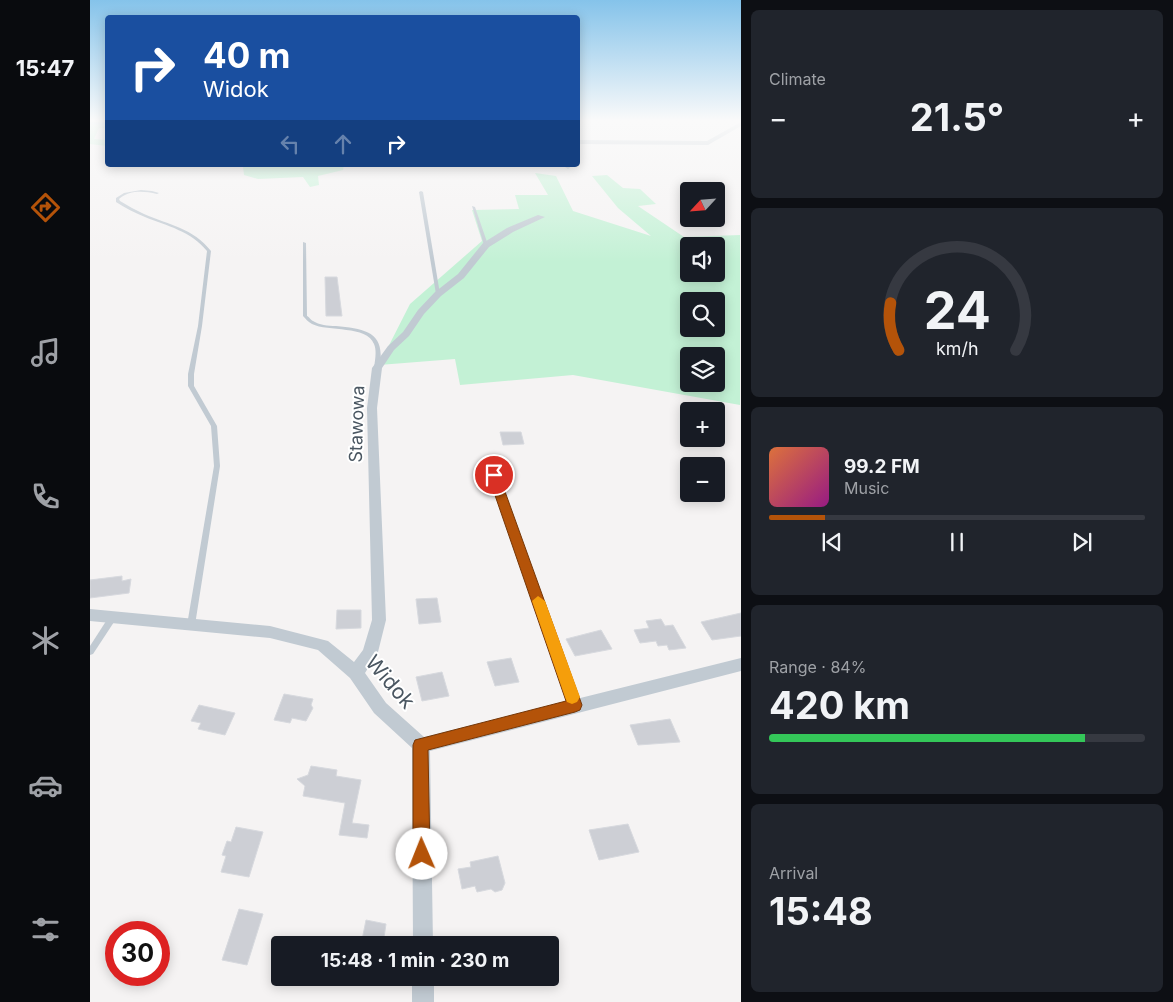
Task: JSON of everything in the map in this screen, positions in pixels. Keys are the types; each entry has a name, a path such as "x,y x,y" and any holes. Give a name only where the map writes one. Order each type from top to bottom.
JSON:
{"street":[{"name":"Stawowa","path":"356,673 370,652 379,620 372,408 377,368 391,348 406,334 438,294 461,276 486,245 510,230 542,217"},
{"name":"Widok","path":"90,614 270,632 323,645 356,673 380,708 421,745"},
{"path":"423,936 421,745 740,664"},
{"path":"423,986 423,1002"}],"lane":[{"path":"156,193 142,190 131,192 117,199 118,202 144,215 168,222 205,244 209,251 191,386 214,426 217,466 191,625"},
{"path":"421,192 438,294"},
{"path":"473,207 486,245"},
{"path":"304,243 305,316 314,324 364,332 372,337 377,342 377,368"},
{"path":"494,475 575,705"},
{"path":"90,652 113,617"}],"green space":[{"path":"243,168 343,168 343,170 318,176 319,185 310,187 303,177 258,179 244,175"},
{"path":"535,173 556,176 573,211 651,236 618,208 592,176 607,175 623,188 640,189 656,204 638,206 684,237 740,235 740,405 573,375 460,385 455,359 379,365 410,304 482,241 472,210 519,209 515,195 548,195"}],"building":[{"path":"325,277 337,277 342,316 326,316"},
{"path":"500,432 521,432 524,444 503,445"},
{"path":"122,576 122,581 131,579 129,593 90,598 90,580"},
{"path":"437,598 441,622 419,624 416,599"},
{"path":"337,610 361,610 361,628 336,629"},
{"path":"741,613 741,636 712,640 701,622"},
{"path":"661,619 665,626 673,625 686,648 669,650 667,645 658,646 656,641 640,643 634,630 649,628 646,621"},
{"path":"601,630 612,649 575,656 566,639"},
{"path":"511,658 519,682 495,686 487,662"},
{"path":"442,672 449,696 422,701 416,677"},
{"path":"284,694 313,699 311,705 313,708 306,721 292,718 290,723 274,720"},
{"path":"199,705 235,713 225,735 198,729 201,723 191,721"},
{"path":"670,719 680,742 638,745 630,725"},
{"path":"311,766 337,770 336,776 361,780 352,823 369,825 367,838 339,835 345,803 303,796 305,786 297,779 308,775"},
{"path":"628,824 639,852 599,860 589,830"},
{"path":"236,827 263,832 249,877 221,872 226,856 222,855 227,841 231,842"},
{"path":"498,856 505,883 502,890 495,892 491,889 477,892 475,886 462,889 458,869 471,867 470,862"},
{"path":"239,909 263,914 247,965 222,960"},
{"path":"366,920 386,924 384,936 363,936"}],"slow traffic":[{"path":"538,601 572,697"}],"route":[{"path":"422,854 421,745 575,705 494,475"}]}
